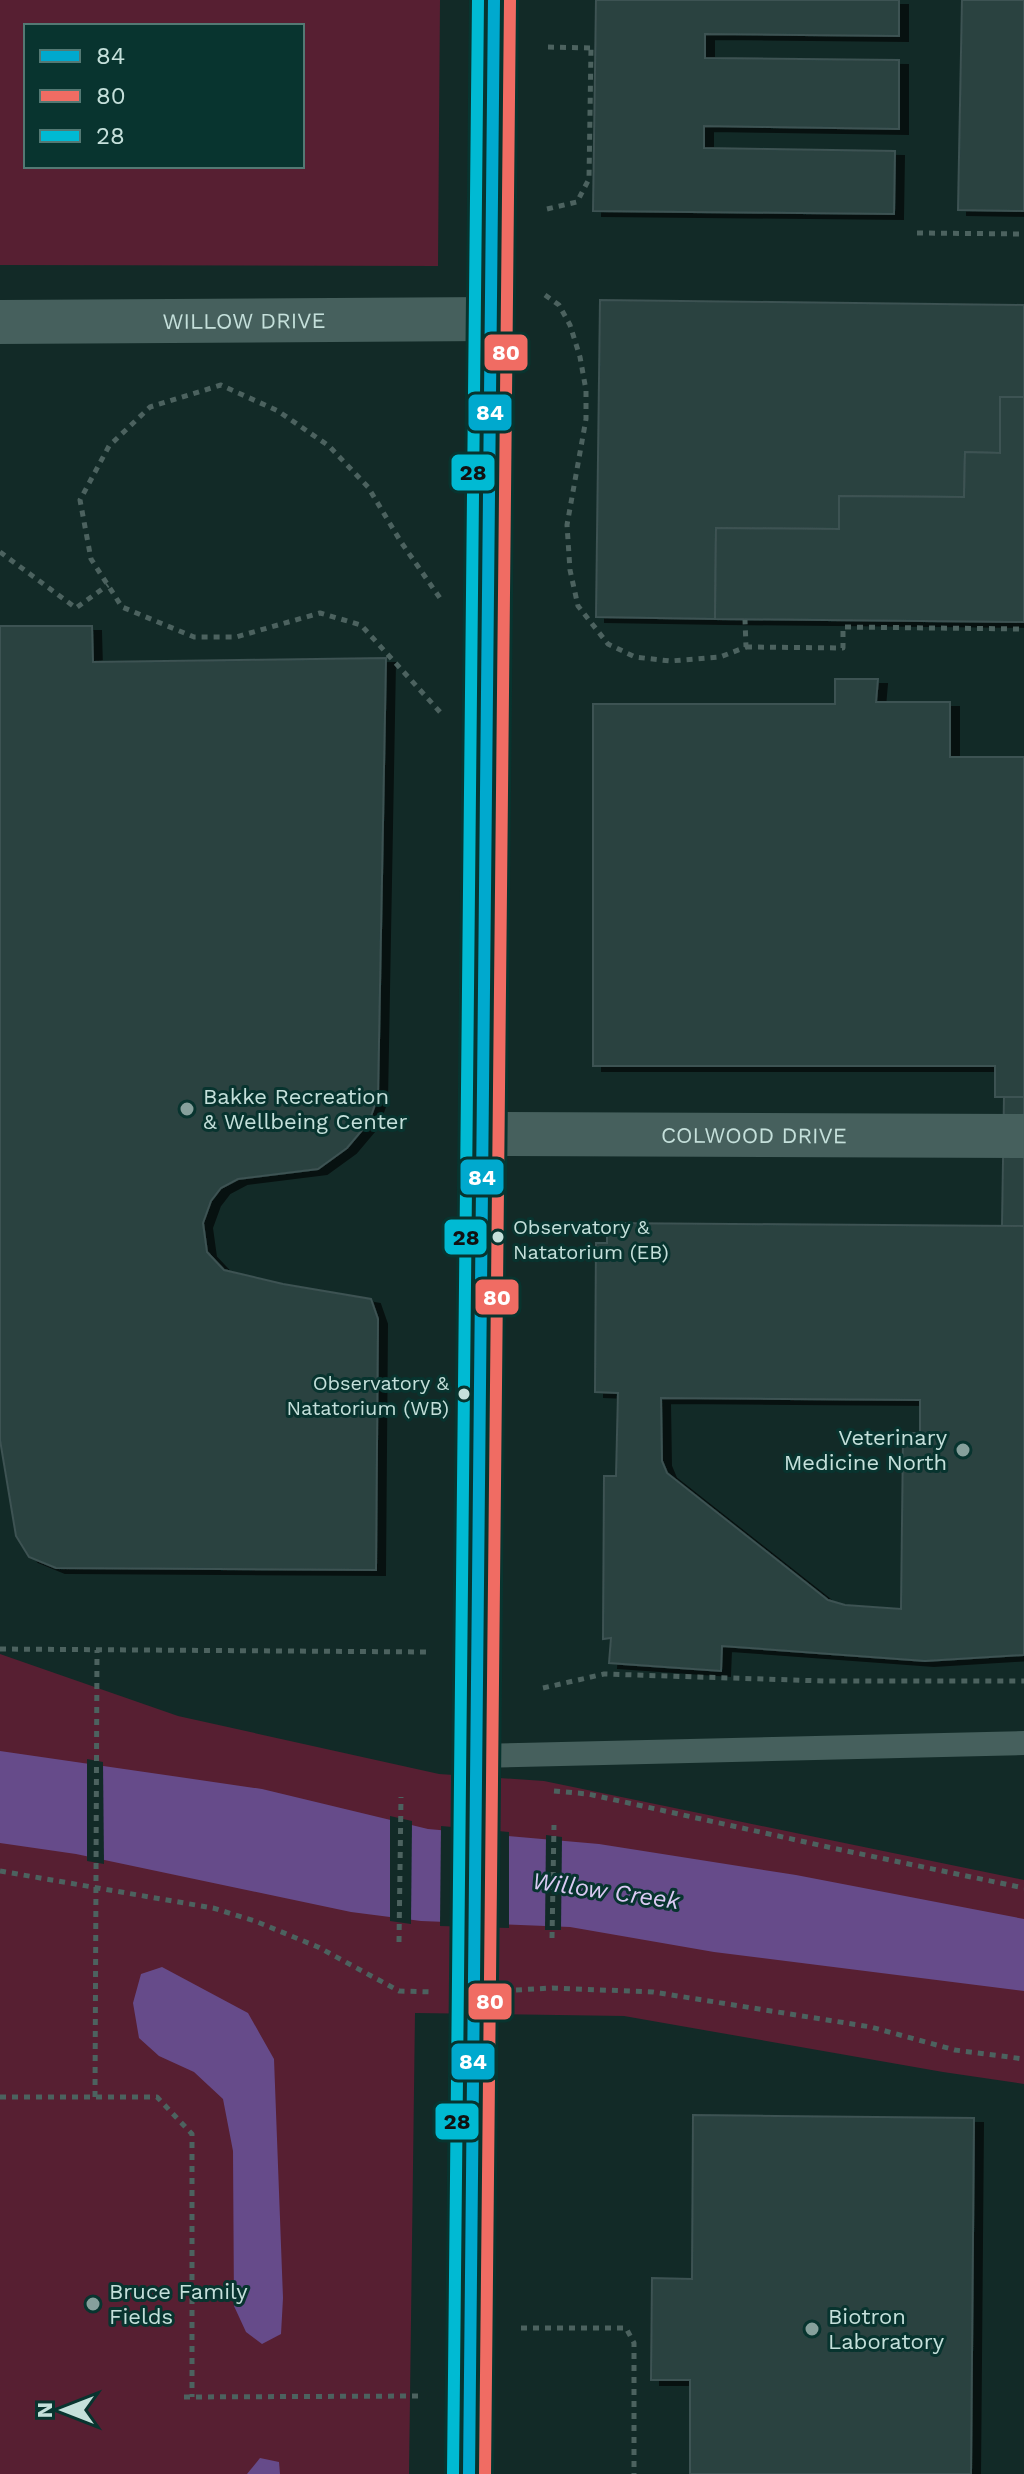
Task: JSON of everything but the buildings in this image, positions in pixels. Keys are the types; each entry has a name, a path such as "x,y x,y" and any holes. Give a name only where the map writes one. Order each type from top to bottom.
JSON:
{"street":[{"path":"469,2474 494,0"},
{"name":"WILLOW DRIVE","path":"0,322 490,319"},
{"name":"COLWOOD DRIVE","path":"482,1134 1024,1136"}],"lane":[{"path":"477,1756 1024,1743"}],"path":[{"path":"547,209 577,202 589,179 593,48 548,47"},
{"path":"917,233 1024,234"},
{"path":"545,295 559,305 570,325 586,390 586,419 567,525 570,570 578,606 608,644 635,657 670,661 720,657 746,647 843,648 843,627 1024,629"},
{"path":"440,712 361,625 320,613 236,637 194,637 122,607 91,559 80,500 109,446 150,407 221,385 278,411 329,446 368,487 442,601"},
{"path":"0,552 76,608 108,585"},
{"path":"745,620 746,647"},
{"path":"0,1649 428,1652"},
{"path":"95,2097 97,1650"},
{"path":"543,1688 604,1674 825,1681 1024,1681"},
{"path":"554,1791 588,1794 1024,1888"},
{"path":"399,1942 401,1797"},
{"path":"552,1938 554,1825"},
{"path":"0,1871 95,1890 213,1908 255,1921 318,1947 399,1991 552,1988 653,1992 857,2025 955,2050 1024,2059"},
{"path":"0,2097 157,2097 192,2134 192,2397"},
{"path":"521,2328 626,2328 634,2343 634,2474"},
{"path":"184,2397 418,2396"}],"shaded area":[{"path":"0,0 440,0 438,266 0,265"},
{"path":"0,1654 178,1716 439,1774 544,1781 1024,1880 1024,2084 624,2016 415,2013 409,2474 0,2474"}],"water":[{"name":"Willow Creek","path":"0,1751 262,1789 428,1829 599,1844 796,1875 1024,1919 1024,1991 714,1952 570,1927 421,1921 351,1912 76,1854 0,1843"},
{"path":"162,1967 248,2013 274,2059 283,2298 281,2334 262,2344 246,2332 234,2306 233,2151 223,2099 194,2072 159,2056 139,2038 133,2003 141,1974"},
{"path":"260,2458 279,2462 280,2474 247,2474"}],"pier":[{"path":"87,1759 103,1762 104,1864 87,1861"},
{"path":"390,1816 412,1821 411,1924 390,1921"},
{"path":"441,1826 509,1832 509,1928 440,1926"},
{"path":"546,1835 562,1837 561,1930 545,1930"}],"transit line":[{"name":"28","path":"453,2474 478,0"},
{"name":"84","path":"469,2474 494,0"},
{"name":"80","path":"485,2474 510,0"}],"place":[{"name":"Bakke Recreation & Wellbeing Center","path":"187,1109"},
{"name":"Observatory & Natatorium (EB)","path":"498,1237"},
{"name":"Observatory & Natatorium (WB)","path":"464,1394"},
{"name":"Veterinary Medicine North","path":"963,1450"},
{"name":"Bruce Family Fields","path":"93,2304"},
{"name":"Biotron Laboratory","path":"812,2329"}]}
